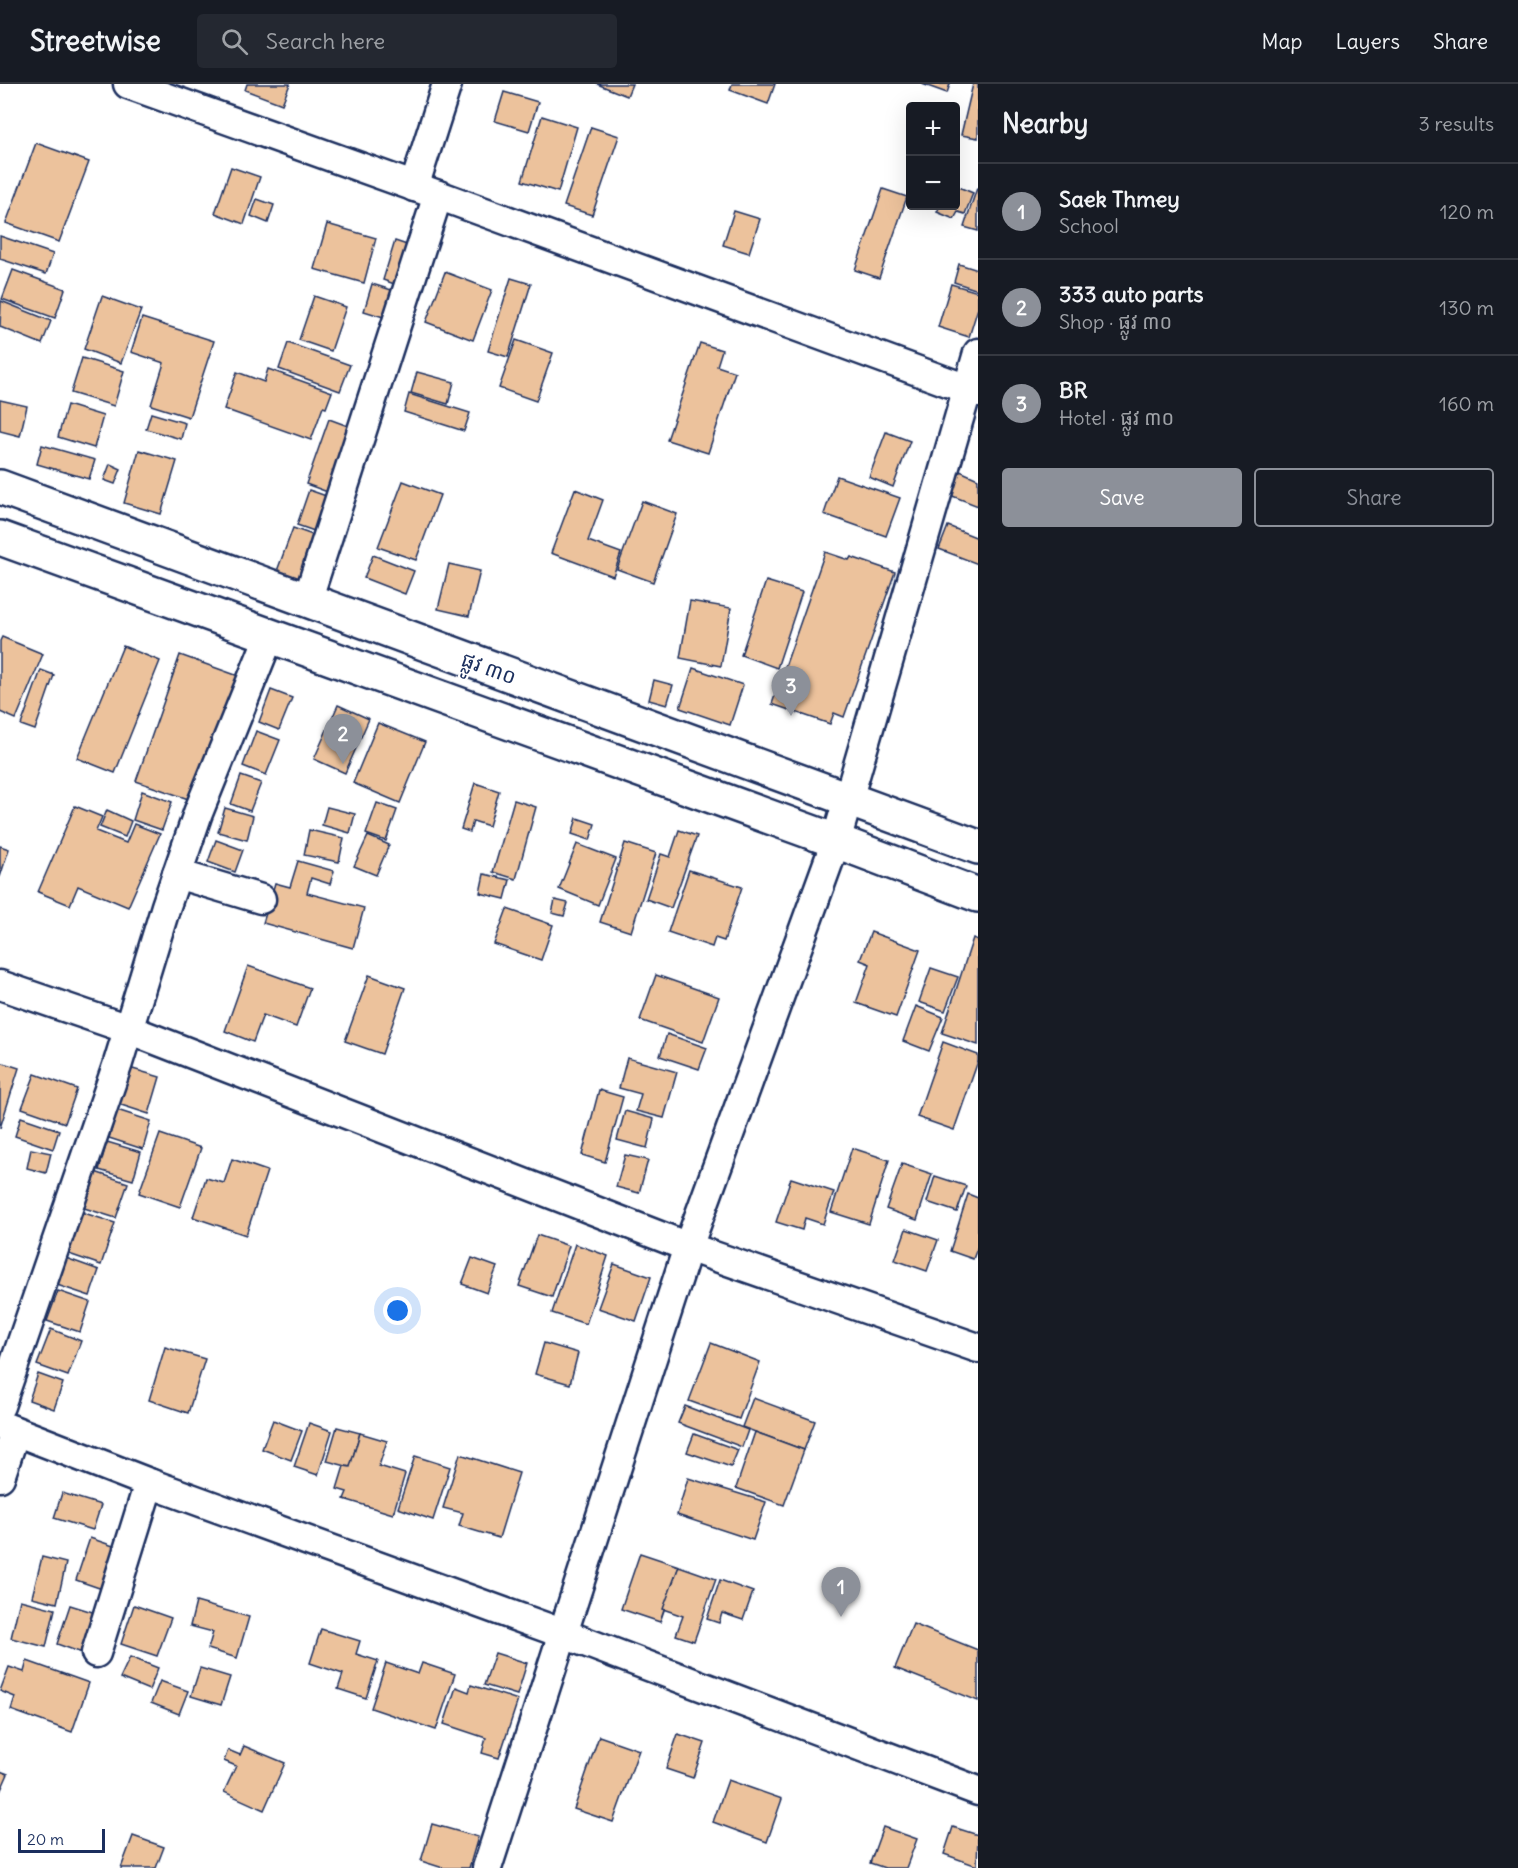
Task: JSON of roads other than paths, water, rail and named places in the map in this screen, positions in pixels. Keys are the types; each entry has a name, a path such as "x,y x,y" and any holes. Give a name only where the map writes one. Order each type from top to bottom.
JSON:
{"street":[{"path":"128,84 973,391"},
{"path":"307,601 426,191 447,84"},
{"path":"487,1868 688,1247 836,841 973,391 978,353"},
{"name":"ផ្លូវ ៣០","path":"0,487 978,847"},
{"path":"0,538 836,841 978,895"},
{"path":"0,1406 118,1063 198,813 269,637"},
{"path":"177,874 261,899"},
{"path":"0,985 128,1029 688,1247 978,1347"},
{"path":"0,1477 7,1428 149,1483 564,1634 978,1791"},
{"path":"96,1653 149,1483"}],"place":[{"name":"BR","path":"791,716"},
{"name":"333 auto parts","path":"343,764"},
{"name":"Saek Thmey","path":"841,1617"}]}
